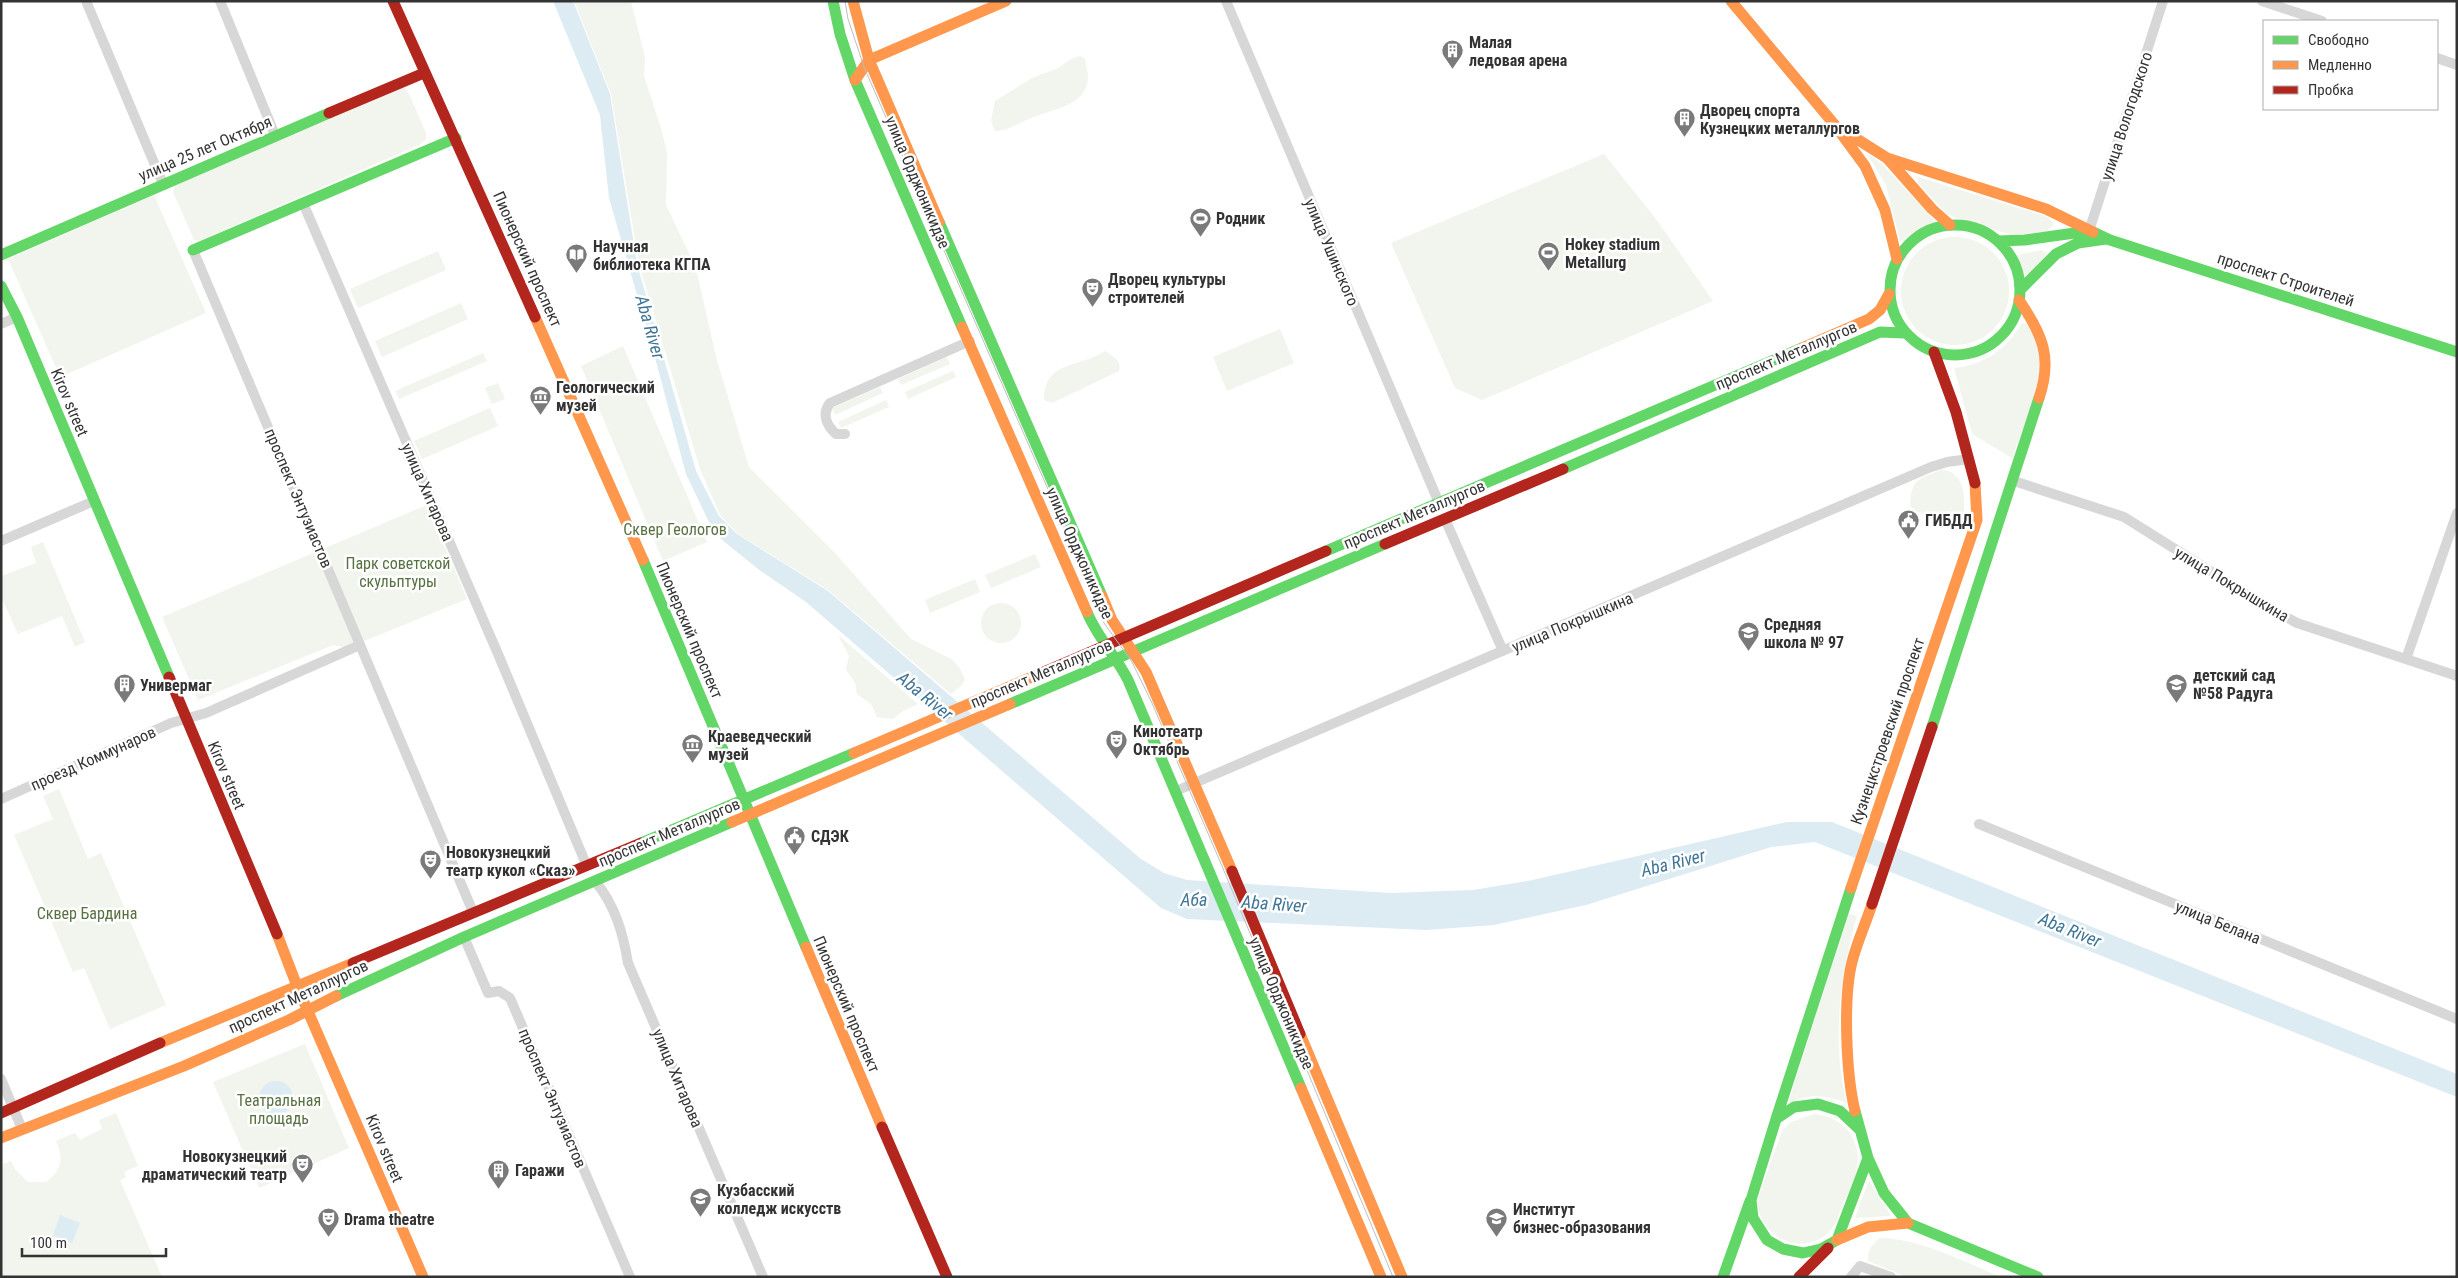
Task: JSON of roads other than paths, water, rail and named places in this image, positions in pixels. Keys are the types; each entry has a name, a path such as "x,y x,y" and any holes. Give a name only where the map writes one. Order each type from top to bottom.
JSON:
{"main road":[{"name":"Пионерский проспект","path":"392,1 456,138 626,519 751,806 947,1277"},
{"name":"улица Орджоникидзе","path":"833,1 840,34 855,80 1093,627 1117,658 1128,680 1381,1277"},
{"name":"улица Орджоникидзе","path":"853,1 860,33 869,60 1112,620 1146,672 1229,863 1402,1277"},
{"path":"855,80 869,60 1006,1"},
{"path":"1731,1 1834,124 1865,166 1876,186 1885,210 1897,260"},
{"name":"улица 25 лет Октября","path":"1,255 275,135 424,73"},
{"path":"1834,124 1887,158 1932,209 1950,225"},
{"path":"193,250 456,138"},
{"name":"проспект Строителей","path":"1887,158 2046,209 2106,239 2457,352"},
{"path":"1950,225 1967,226 1984,231 1998,241 2010,255 2018,271 2020,295 2012,322 1998,340 1979,351 1956,356 1934,352 1916,343 1904,333 1893,313 1889,294 1890,282 1897,260 1911,241 1930,230 1950,225"},
{"path":"1998,241 2025,240 2089,231"},
{"path":"2020,295 2056,254 2078,243 2106,239"},
{"name":"Kirov street","path":"2,288 17,317 286,955 297,986 423,1277"},
{"name":"проспект Металлургов","path":"1,1138 184,1066 308,1011 464,937 595,881 924,723 1123,636 1868,319 1880,310 1889,294"},
{"path":"2020,295 2044,343 2047,366 2042,390 2014,481 1855,950 1848,1000 1848,1064 1851,1094 1858,1129 1882,1194 1908,1223 2038,1277"},
{"name":"проспект Металлургов","path":"1,1113 586,864 751,806 931,738 1880,332 1904,333"},
{"name":"Кузнецкстроевский проспект","path":"1776,1119 1876,812 1977,520 1978,493 1945,377 1934,352"},
{"path":"1723,1277 1776,1119 1790,1109 1802,1104 1816,1104 1833,1107 1846,1115 1858,1129"},
{"path":"1799,1277 1832,1244 1868,1158"},
{"path":"1750,1200 1755,1224 1762,1236 1772,1245 1800,1254 1832,1244 1868,1227 1908,1223"}],"street":[{"path":"86,1 163,184"},
{"path":"220,1 275,135"},
{"name":"улица Ушинского","path":"1226,1 1439,503"},
{"name":"улица Вологодского","path":"2089,231 2163,1"},
{"path":"2262,1 2319,20"},
{"path":"2438,58 2457,65"},
{"name":"улица Хитарова","path":"303,203 502,662 586,864"},
{"name":"проспект Энтузиастов","path":"193,250 473,912"},
{"path":"1,324 17,317"},
{"path":"845,434 836,434 827,423 825,415 830,403 970,341"},
{"name":"улица Покрышкина","path":"1176,791 1932,467 1947,462 1969,459"},
{"name":"улица Покрышкина","path":"2014,481 2124,517 2254,599 2297,623 2457,676"},
{"path":"1,541 94,501"},
{"path":"2406,659 2457,513"},
{"path":"1445,519 1503,651"},
{"name":"проезд Коммунаров","path":"1,799 171,723 187,720 360,645"},
{"name":"улица Белана","path":"1979,824 2457,1019"},
{"name":"улица Хитарова","path":"595,881 606,894 623,933 628,963 763,1277"},
{"name":"проспект Энтузиастов","path":"464,937 488,994 499,991 510,998 630,1277"},
{"path":"1,1079 22,1130"},
{"path":"1851,1277 1860,1266 1891,1277"}],"water":[{"name":"Аба","path":"553,1 573,1 610,94 637,264 696,471 719,516 737,534 828,591 1141,859 1164,873 1187,880 1391,893 1473,890 1528,881 1787,822 1832,822 2457,1074 2457,1097 1815,842 1771,847 1586,905 1494,925 1426,930 1187,919 1161,908 806,602 758,569 721,539 708,520 686,474 653,350 609,198 600,115"},
{"path":"276,1081 283,1082 288,1086 292,1091 292,1105 288,1110 283,1114 276,1115 269,1114 264,1110 260,1105 259,1098 260,1091 264,1086 269,1082"},
{"path":"60,1215 80,1223 72,1243 53,1235"}],"tram line":[{"path":"845,1 848,19 864,67 1057,510 1104,623 1132,662 1152,703 1393,1277"}],"place":[{"name":"Малая ледовая арена","path":"1453,70"},
{"name":"Дворец спорта Кузнецких металлургов","path":"1684,138"},
{"name":"Родник","path":"1200,237"},
{"name":"Hokey stadium Metallurg","path":"1549,272"},
{"name":"Научная библиотека КГПА","path":"577,274"},
{"name":"Дворец культуры строителей","path":"1092,307"},
{"name":"Геологический музей","path":"540,415"},
{"name":"ГИБДД","path":"1909,539"},
{"name":"Средняя школа № 97","path":"1748,652"},
{"name":"детский сад №58 Радуга","path":"2177,703"},
{"name":"Универмаг","path":"124,704"},
{"name":"Кинотеатр Октябрь","path":"1117,759"},
{"name":"Краеведческий музей","path":"692,764"},
{"name":"СДЭК","path":"795,855"},
{"name":"Новокузнецкий театр кукол «Сказ»","path":"430,880"},
{"name":"Новокузнецкий драматический театр","path":"303,1184"},
{"name":"Гаражи","path":"499,1189"},
{"name":"Кузбасский колледж искусств","path":"701,1218"},
{"name":"Институт бизнес-образования","path":"1497,1237"},
{"name":"Drama theatre","path":"328,1238"}],"water label":[{"name":"Aba River","path":"650,327"},
{"name":"Aba River","path":"925,696"},
{"name":"Aba River","path":"1673,863"},
{"name":"Aba River","path":"1274,904"},
{"name":"Aba River","path":"2070,930"}],"park label":[{"name":"Сквер Геологов","path":"675,529"},
{"name":"Парк советской скульптуры","path":"398,572"},
{"name":"Сквер Бардина","path":"87,913"},
{"name":"Театральная площадь","path":"279,1109"}]}
